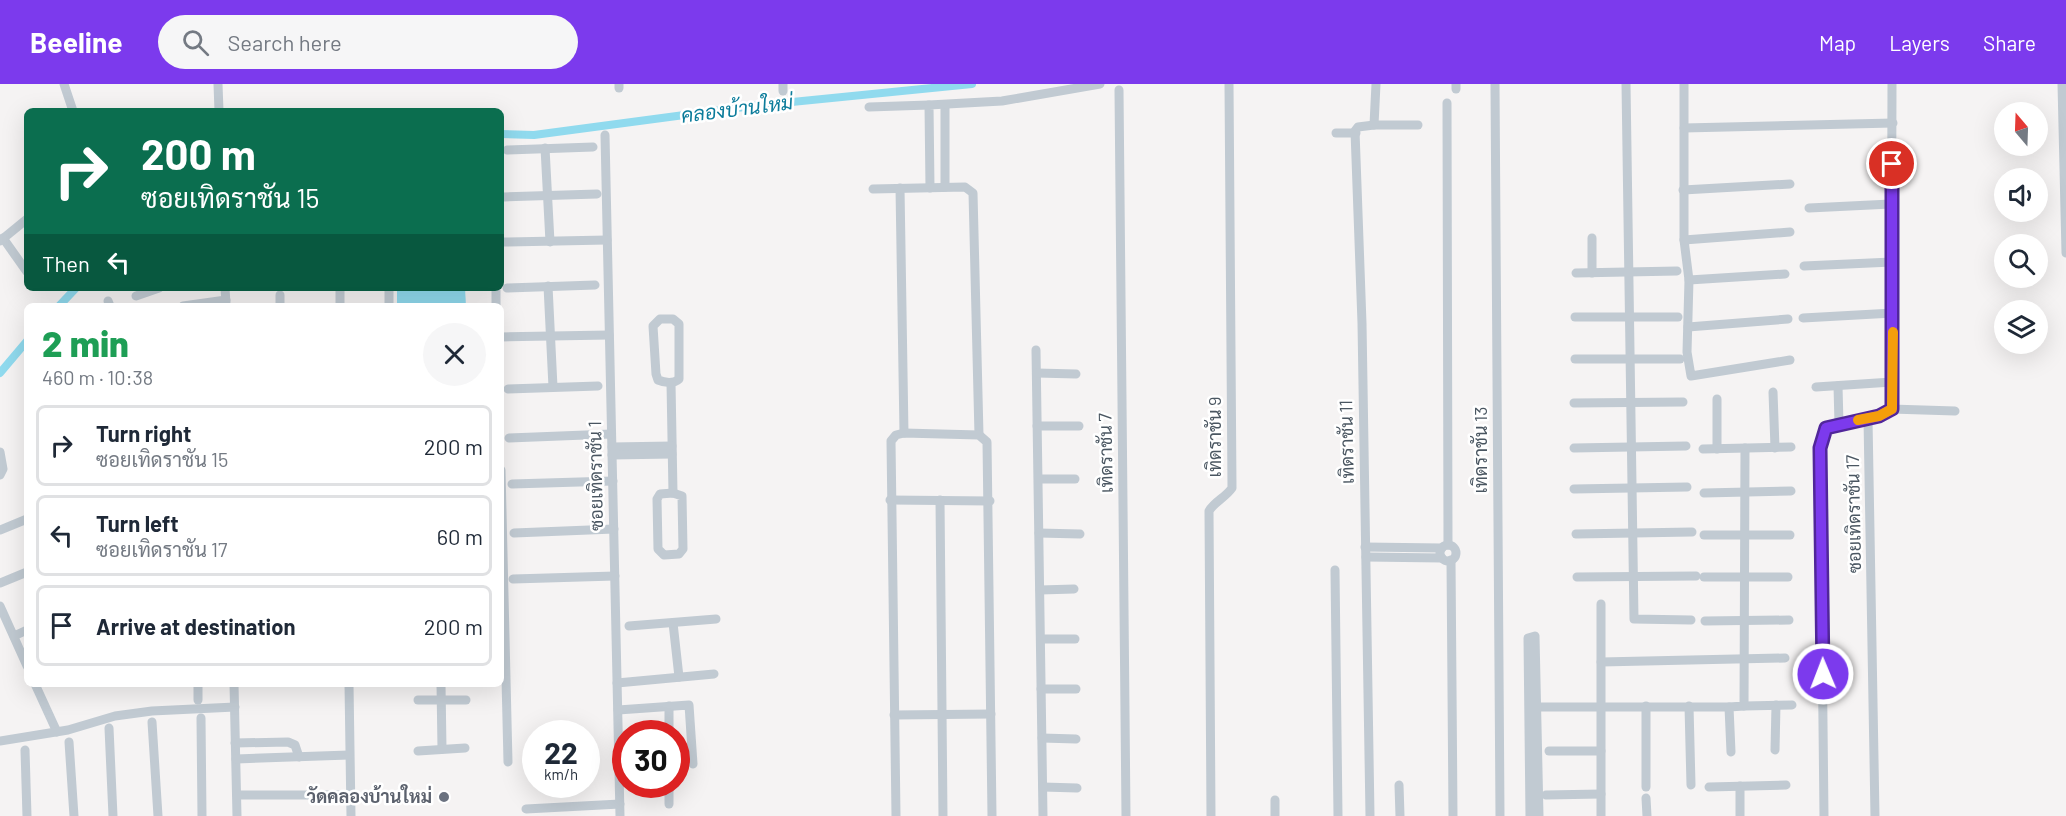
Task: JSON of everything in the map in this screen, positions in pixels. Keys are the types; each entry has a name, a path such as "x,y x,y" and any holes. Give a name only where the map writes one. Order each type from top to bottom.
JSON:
{"street":[{"path":"64,84 72,108"},
{"path":"218,84 219,108"},
{"path":"869,107 1002,101 1100,84"},
{"name":"เทิดราชัน 9","path":"1210,816 1209,511 1214,503 1227,495 1232,488 1229,84"},
{"path":"1374,125 1376,84"},
{"name":"เทิดราชัน 13","path":"1495,84 1500,816"},
{"path":"1626,84 1634,619 1691,620"},
{"path":"1684,84 1684,240 1689,280 1687,352 1691,375 1790,360"},
{"path":"1892,84 1892,409"},
{"path":"2062,84 2066,253"},
{"name":"เทิดราชัน 7","path":"1119,90 1126,816"},
{"path":"1447,103 1446,553 1453,816"},
{"path":"929,105 930,188"},
{"path":"945,105 945,187"},
{"path":"1684,128 1893,123"},
{"path":"1336,134 1356,133 1358,127 1374,125 1418,125"},
{"name":"เทิดราชัน 11","path":"1356,133 1370,816"},
{"name":"ซอยเทิดราชัน 1","path":"605,135 620,816"},
{"path":"507,150 593,147"},
{"path":"545,148 550,242"},
{"path":"1683,190 1790,184"},
{"path":"873,189 965,187 973,193 979,435"},
{"path":"900,188 904,433"},
{"path":"504,197 597,194"},
{"path":"1809,208 1891,204"},
{"path":"24,221 1,240 24,268"},
{"path":"1684,240 1790,232"},
{"path":"1592,238 1592,273"},
{"path":"504,242 607,240"},
{"path":"1804,266 1892,262"},
{"path":"1576,273 1677,271"},
{"path":"1689,280 1785,274"},
{"path":"507,288 595,285"},
{"path":"548,286 553,387"},
{"path":"136,296 150,291"},
{"path":"280,295 280,303"},
{"path":"1803,318 1893,313"},
{"path":"1575,317 1678,317"},
{"path":"660,319 673,319 679,324 679,379 671,382 658,380 656,374 653,326 660,319"},
{"path":"1688,327 1788,320"},
{"path":"504,338 609,335"},
{"path":"1036,350 1043,816"},
{"path":"1575,359 1680,359"},
{"path":"1037,373 1076,374"},
{"path":"671,382 673,493"},
{"path":"1816,387 1892,382"},
{"path":"508,389 598,386"},
{"path":"1838,386 1839,424"},
{"path":"1773,392 1775,448"},
{"path":"1717,399 1717,448"},
{"path":"1574,403 1683,402"},
{"path":"1824,816 1820,448 1826,428 1868,419 1892,409 1955,411"},
{"name":"ซอยเทิดราชัน 17","path":"1868,419 1875,816"},
{"path":"1037,426 1079,426"},
{"path":"896,816 891,441 896,435 904,433 979,435 987,442 990,501 992,816"},
{"path":"509,438 611,434"},
{"path":"1574,448 1686,446"},
{"path":"1703,449 1791,447"},
{"path":"1744,706 1745,448"},
{"path":"612,451 672,450"},
{"path":"0,452 3,469 0,475"},
{"path":"1039,479 1075,479"},
{"path":"512,484 612,481"},
{"path":"1574,489 1687,487"},
{"path":"1704,493 1791,491"},
{"path":"673,493 682,496 683,549 680,554 664,555 658,549 657,499 660,494 673,493"},
{"path":"890,500 990,501"},
{"path":"940,500 943,816"},
{"path":"0,530 24,520"},
{"path":"514,533 614,529"},
{"path":"1576,534 1692,532"},
{"path":"1039,533 1080,534"},
{"path":"1704,535 1790,535"},
{"path":"1366,552 1446,553"},
{"path":"1335,570 1338,816"},
{"path":"0,583 24,573"},
{"path":"513,579 615,576"},
{"path":"1577,577 1788,577"},
{"path":"1040,590 1074,590"},
{"path":"504,595 508,762"},
{"path":"1601,604 1601,816"},
{"path":"0,606 24,659"},
{"path":"629,626 717,619"},
{"path":"1705,621 1789,620"},
{"path":"673,623 679,677"},
{"path":"14,636 24,631"},
{"path":"1530,816 1533,707 1537,637 1529,636 1533,707 1539,816"},
{"path":"1041,639 1075,639"},
{"path":"1601,662 1744,660 1785,657"},
{"path":"617,683 714,674"},
{"path":"36,687 57,732"},
{"path":"198,687 198,700"},
{"path":"226,816 237,816 234,687"},
{"path":"349,687 351,816"},
{"path":"441,687 442,749"},
{"path":"1041,689 1076,689"},
{"path":"418,700 465,700"},
{"path":"618,710 689,705 693,764"},
{"path":"1775,750 1776,705"},
{"path":"1533,707 1792,705"},
{"path":"669,706 669,720"},
{"path":"1646,706 1646,787"},
{"path":"1689,706 1690,785"},
{"path":"0,741 57,732 115,716 235,707"},
{"path":"1729,707 1731,752"},
{"path":"894,715 991,714"},
{"path":"201,718 202,816"},
{"path":"152,722 158,816"},
{"path":"109,728 113,816"},
{"path":"1042,738 1076,739"},
{"path":"69,742 74,816"},
{"path":"235,743 288,742 295,744 299,758"},
{"path":"418,751 465,748"},
{"path":"25,750 27,816"},
{"path":"1549,751 1601,751"},
{"path":"236,759 350,755"},
{"path":"1399,785 1400,816"},
{"path":"1709,787 1786,785"},
{"path":"1740,786 1740,816"},
{"path":"1042,788 1077,788"},
{"path":"1546,795 1601,794"},
{"path":"237,795 345,795"},
{"path":"669,798 669,804"},
{"path":"1646,798 1647,816"},
{"path":"1275,800 1275,816"},
{"path":"525,809 620,804"}],"water":[{"path":"397,291 465,291 466,303 397,303"}],"waterway":[{"name":"คลองบ้านใหม่","path":"504,134 534,135 752,106 972,84"},
{"name":"คลองบ้านใหม่","path":"62,303 73,291"},
{"name":"คลองบ้านใหม่","path":"0,373 24,345"}],"slow traffic":[{"path":"1858,420 1879,416 1892,409 1893,332"}],"place":[{"name":"วัดคลองบ้านใหม่","path":"444,797"}],"route":[{"path":"1823,674 1820,448 1826,428 1848,421 1879,416 1892,409 1892,164"}]}
